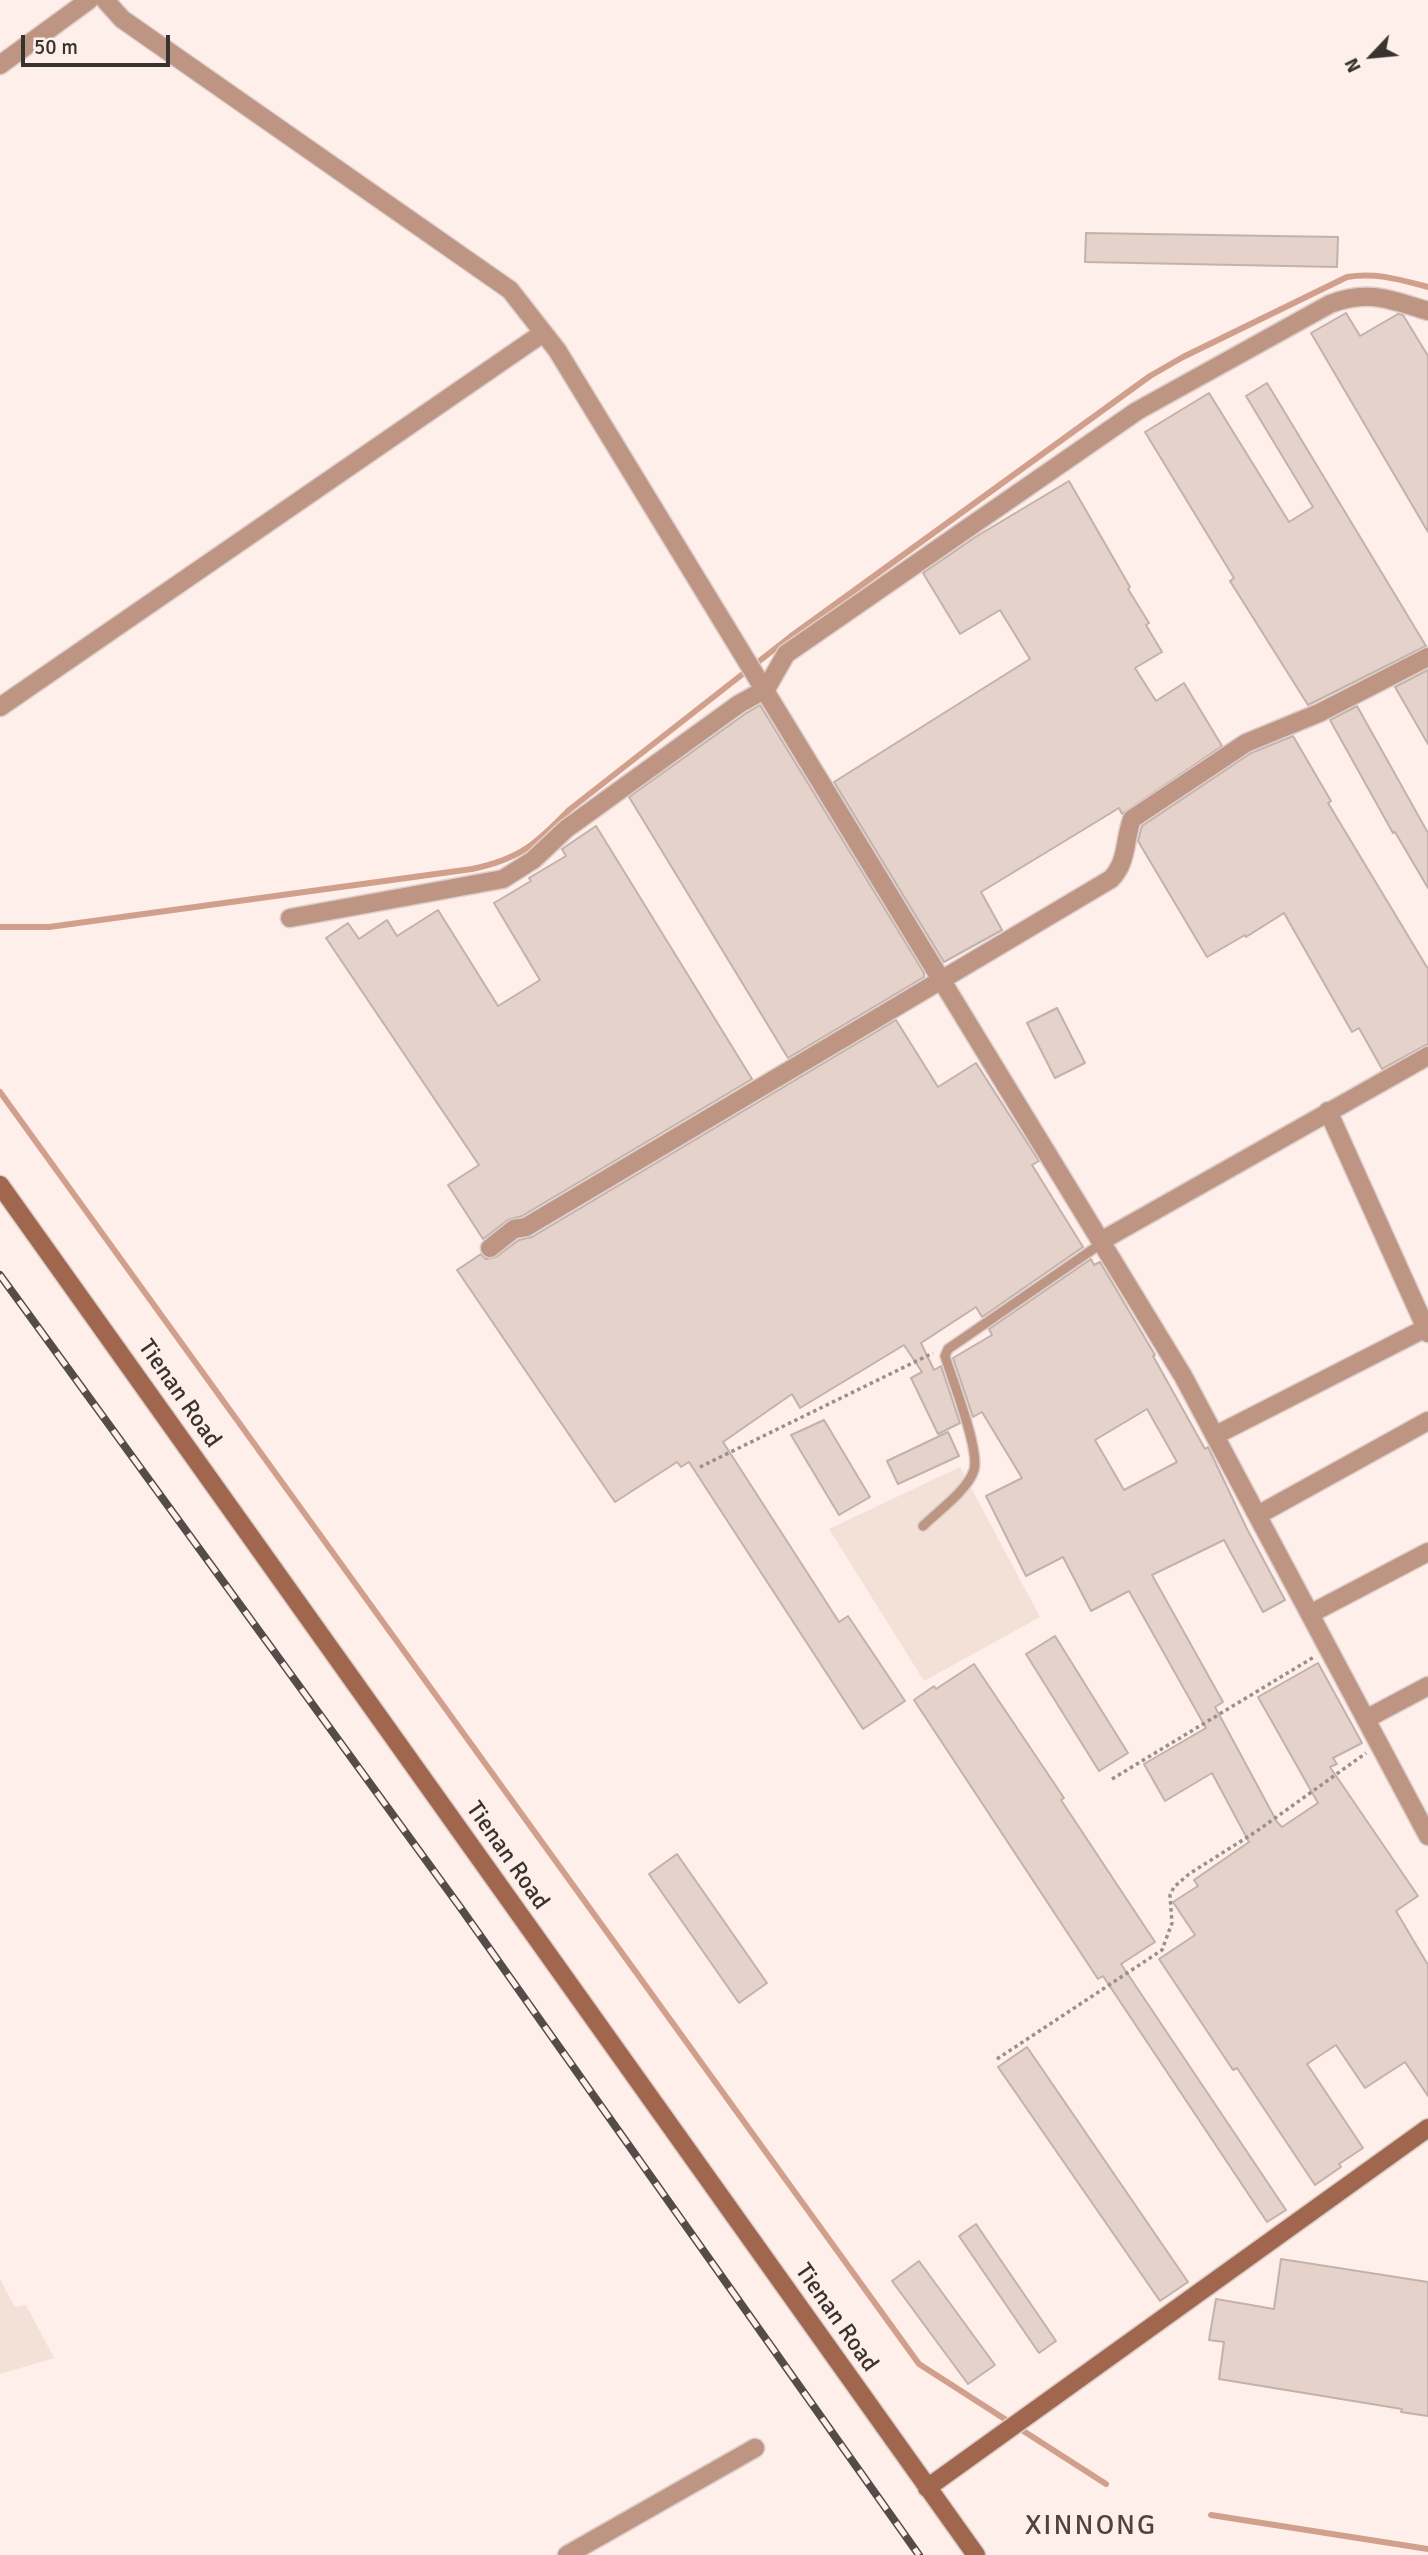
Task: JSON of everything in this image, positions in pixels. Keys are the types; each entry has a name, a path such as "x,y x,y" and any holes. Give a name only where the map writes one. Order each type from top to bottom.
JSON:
{"street":[{"path":"0,65 89,0"},
{"path":"105,0 122,19 510,290 557,349 1102,1242 1216,1435 1379,1744 1425,1824"},
{"path":"290,918 503,879 533,860 566,829 739,704 786,654 1137,411 1347,297 1374,295 1428,311"},
{"path":"0,707 543,333"},
{"path":"490,1248 514,1229 526,1227 1111,879 1122,865 1132,819 1227,754 1246,743 1319,713 1428,657"},
{"path":"1102,1242 1428,1056"},
{"path":"1216,1435 1427,1331 1328,1111"},
{"name":"Tienan Road","path":"0,1185 976,2555"},
{"path":"1258,1515 1428,1421"},
{"path":"1310,1614 1428,1552"},
{"path":"1366,1719 1428,1686"},
{"path":"927,2488 1428,2128"},
{"path":"567,2555 755,2448"}],"lane":[{"path":"923,1526 959,1491 974,1469 972,1441 945,1356 948,1349 1102,1242"}],"path":[{"path":"700,1467 934,1352 948,1349"},
{"path":"1112,1779 1329,1648"},
{"path":"997,2059 1162,1950 1172,1923 1170,1895 1174,1887 1379,1744"}],"shaded area":[{"path":"960,1467 1040,1617 924,1681 829,1529"},
{"path":"0,2279 15,2307 26,2305 54,2358 0,2374"}],"building":[{"path":"1086,233 1338,237 1337,267 1085,262"},
{"path":"1346,313 1360,336 1398,314 1403,315 1428,356 1428,532 1311,333"},
{"path":"1267,383 1426,646 1308,705 1230,581 1234,578 1145,432 1209,393 1289,522 1313,507 1246,396"},
{"path":"1069,481 1130,587 1128,589 1149,623 1146,625 1162,652 1135,668 1156,701 1184,683 1222,746 1122,814 1119,808 981,892 1002,930 944,962 834,782 1030,659 1000,610 960,634 923,573 977,536"},
{"path":"1428,670 1428,744 1395,687"},
{"path":"760,705 924,973 924,977 788,1058 629,797"},
{"path":"1357,706 1428,833 1428,888 1395,832 1393,833 1330,720"},
{"path":"1293,736 1331,801 1328,803 1428,969 1428,1044 1382,1069 1359,1028 1352,1032 1284,913 1207,957 1138,841 1142,826 1251,753"},
{"path":"596,826 752,1079 522,1216 508,1220 483,1239 448,1185 479,1165 326,938 348,923 359,939 387,920 397,936 438,910 498,1006 540,980 494,903 566,856 562,849"},
{"path":"1057,1008 1085,1063 1055,1078 1027,1023"},
{"path":"896,1020 938,1087 976,1063 1039,1161 1032,1165 1083,1247 982,1317 976,1307 921,1343 934,1370 941,1366 960,1423 938,1434 911,1378 922,1372 904,1345 800,1408 792,1394 723,1442 839,1622 848,1616 905,1701 863,1729 689,1462 681,1467 677,1462 615,1502 457,1270 481,1254 486,1259 496,1257 519,1240 532,1237"},
{"path":"1091,1259 1094,1265 1100,1262 1155,1355 1153,1356 1205,1449 1208,1447 1285,1600 1263,1612 1224,1540 1152,1575 1223,1702 1215,1707 1277,1822 1282,1827 1318,1803 1258,1697 1318,1663 1362,1743 1333,1758 1337,1764 1330,1767 1418,1896 1396,1911 1428,1965 1428,2096 1405,2062 1365,2088 1336,2045 1307,2064 1363,2148 1315,2185 1237,2068 1233,2070 1159,1959 1195,1935 1173,1902 1198,1886 1194,1880 1249,1842 1212,1773 1165,1801 1144,1764 1206,1728 1129,1591 1091,1611 1063,1557 1026,1576 986,1496 1022,1478 982,1412 973,1417 953,1358 992,1335 989,1329","holes":["1147,1409 1177,1462 1124,1490 1095,1440"]},
{"path":"824,1420 870,1497 839,1515 791,1435"},
{"path":"948,1432 959,1456 898,1484 887,1461"},
{"path":"1055,1636 1128,1753 1099,1771 1026,1654"},
{"path":"974,1664 1064,1798 1061,1800 1155,1942 1121,1964 1286,2210 1267,2222 1103,1976 1098,1979 914,1700"},
{"path":"677,1854 767,1983 739,2003 649,1874"},
{"path":"1027,2047 1188,2282 1160,2301 998,2067"},
{"path":"976,2224 1056,2341 1039,2353 959,2236"},
{"path":"1281,2259 1428,2282 1428,2416 1401,2412 1402,2409 1219,2379 1224,2342 1209,2340 1216,2299 1274,2309"},
{"path":"919,2261 995,2365 968,2384 892,2281"}],"waterway":[{"path":"0,927 49,927 472,869 515,855 790,637 1150,376 1183,357 1347,277 1378,276 1428,287"},
{"path":"0,1092 919,2364 1106,2484"},
{"path":"1211,2515 1428,2549"}],"railway":[{"path":"0,1275 460,1907 919,2555"}],"district":[{"name":"XINNONG","path":"1091,2527"}]}
